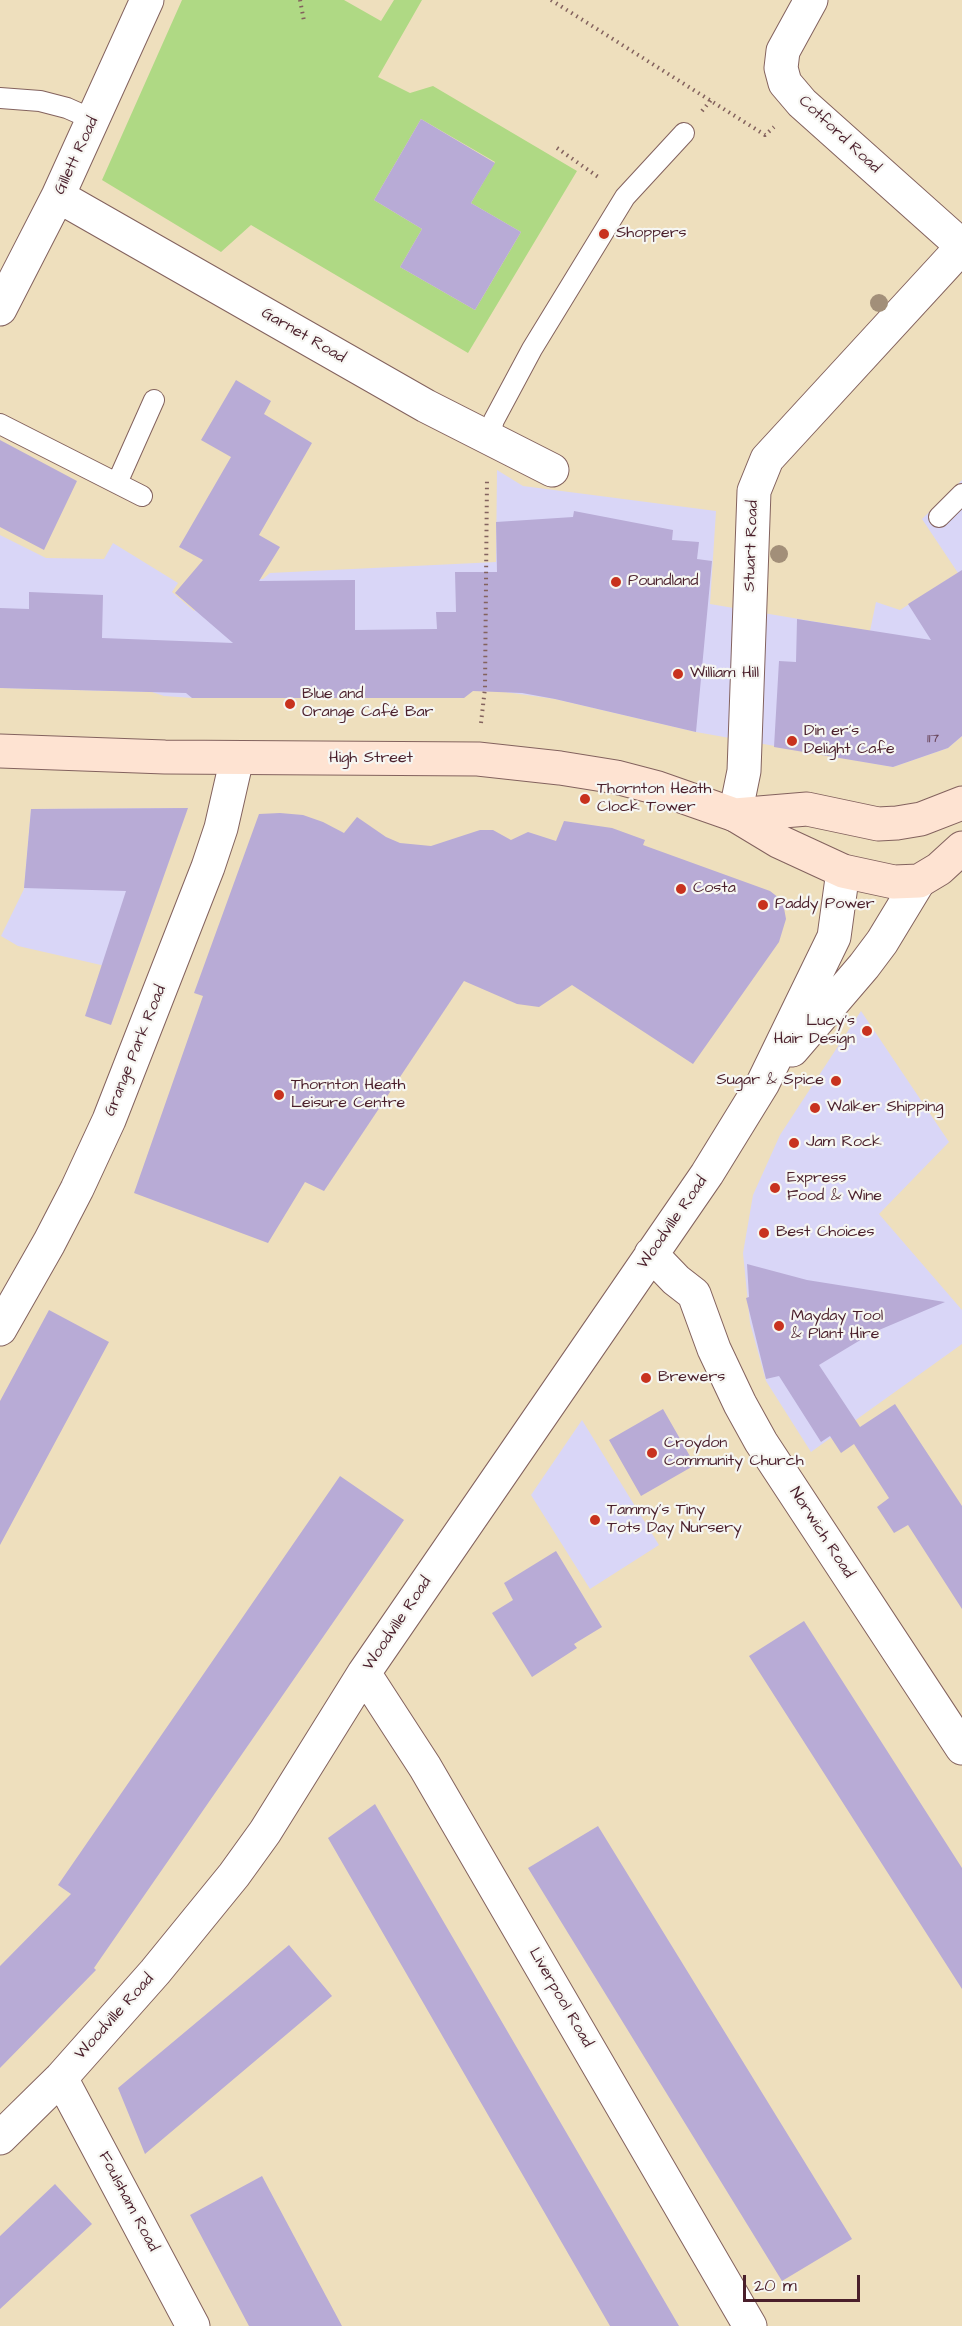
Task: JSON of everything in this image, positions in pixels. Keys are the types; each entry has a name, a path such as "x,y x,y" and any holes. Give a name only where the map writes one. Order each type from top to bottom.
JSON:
{"main road":[{"name":"High Street","path":"0,751 237,758 477,759 560,768 616,777 658,788 735,815 778,841 843,871 894,882 919,881"},
{"name":"High Street","path":"735,815 807,809 878,824 921,819 956,806"},
{"path":"919,881 959,858 956,806"}],"street":[{"name":"Gillett Road","path":"0,309 58,196 147,0"},
{"name":"Cotford Road","path":"811,0 783,51 781,68 785,83 802,103 962,247"},
{"name":"Garnet Road","path":"58,196 426,406 552,470"},
{"name":"Stuart Road","path":"735,815 744,771 754,491 767,459 962,247"},
{"name":"Grange Park Road","path":"0,1329 58,1225 109,1120 208,867 221,828 237,758"},
{"name":"Woodville Road","path":"0,2138 61,2078 155,1972 266,1832 364,1673 707,1174 763,1083 834,937 843,871"},
{"name":"Woodville Road","path":"763,1083 864,966 882,942 919,881"},
{"name":"Norwich Road","path":"651,1254 693,1294 714,1349 761,1442 962,1748"},
{"name":"Liverpool Road","path":"364,1673 425,1767 750,2326"},
{"name":"Foulsham Road","path":"61,2078 193,2326"}],"lane":[{"path":"0,98 40,100 94,120"},
{"path":"488,439 494,420 532,349 626,197 684,133"},
{"path":"117,483 154,400"},
{"path":"0,424 142,496"},
{"path":"939,517 962,494"}],"path":[{"path":"300,0 304,21"},
{"path":"551,0 765,135 802,103"},
{"path":"557,148 626,197"},
{"path":"477,759 485,688 488,439"}],"shaded area":[{"path":"497,470 523,486 716,511 710,604 870,631 876,602 900,610 958,573 922,519 962,480 962,736 948,748 893,767 696,732 555,699 476,688 192,698 164,696 152,692 0,688 0,535 46,558 104,559 113,543 178,583 172,592 194,611 227,577 263,579 270,573 496,562"},
{"path":"177,808 184,818 128,976 101,965 18,946 1,936 24,889 31,809"},
{"path":"861,1011 949,1142 879,1214 962,1310 962,1344 811,1452 766,1381 750,1323 743,1253 753,1195 780,1135"},
{"name":"Tammy's Tiny Tots Day Nursery","path":"582,1420 659,1545 590,1589 531,1495"}],"green space":[{"path":"182,0 344,0 381,21 394,0 422,0 378,77 410,93 433,86 577,171 468,353 251,225 221,252 102,180","holes":["421,119 495,162 471,203 521,232 475,310 400,267 422,229 374,200"]}],"building":[{"path":"421,119 495,163 471,203 521,232 475,310 400,267 422,229 374,200"},
{"path":"236,380 271,401 264,414 312,443 259,535 280,547 259,581 355,580 355,630 437,629 436,612 456,612 455,572 497,572 496,522 573,517 574,511 673,530 672,540 699,542 697,559 712,561 696,732 522,693 473,691 464,698 192,698 186,693 0,688 0,608 29,609 29,592 103,595 102,638 233,643 175,593 203,560 179,547 231,457 201,440"},
{"path":"0,440 77,481 44,550 0,527"},
{"path":"962,570 962,736 948,748 893,767 774,747 779,661 796,662 797,619 931,640 908,604"},
{"path":"188,808 111,1025 85,1016 126,891 24,888 31,809"},
{"name":"Thornton Heath Leisure Centre","path":"259,814 303,815 344,833 357,817 386,837 400,843 431,846 480,830 493,830 511,840 528,832 556,841 564,821 612,828 645,840 643,845 770,891 779,898 786,919 779,942 693,1064 572,985 539,1007 517,1004 464,981 324,1191 305,1182 268,1243 134,1193 203,996 194,993"},
{"path":"747,1264 807,1280 945,1302 872,1333 819,1365 860,1427 895,1404 962,1506 962,1609 908,1525 894,1533 877,1507 889,1498 854,1444 841,1453 830,1436 821,1442 779,1376 766,1379 746,1298 749,1297"},
{"path":"49,1310 109,1342 0,1545 0,1401"},
{"name":"Croydon Community Church","path":"663,1409 695,1465 641,1496 609,1440"},
{"path":"340,1476 404,1520 94,1968 96,1970 0,2068 0,1966 71,1894 58,1885"},
{"path":"556,1551 602,1627 574,1644 577,1648 532,1677 492,1613 513,1600 504,1583"},
{"path":"804,1621 962,1868 962,1989 749,1656"},
{"path":"375,1804 679,2326 610,2326 328,1838"},
{"path":"598,1826 852,2239 782,2281 528,1868"},
{"path":"289,1945 332,1996 145,2154 118,2088"},
{"path":"262,2176 342,2326 249,2326 190,2215"},
{"path":"55,2184 92,2224 0,2309 0,2236"}],"place":[{"name":"Shoppers","path":"604,234"},
{"name":"Poundland","path":"616,582"},
{"name":"William Hill","path":"678,674"},
{"name":"Blue and Orange Café Bar","path":"290,704"},
{"name":"Din er's Delight Cafe","path":"792,741"},
{"name":"Thornton Heath Clock Tower","path":"585,799"},
{"name":"Costa","path":"681,889"},
{"name":"Paddy Power","path":"763,905"},
{"name":"Lucy's Hair Design","path":"867,1031"},
{"name":"Sugar & Spice","path":"836,1081"},
{"name":"Thornton Heath Leisure Centre","path":"279,1095"},
{"name":"Walker Shipping","path":"815,1108"},
{"name":"Jam Rock","path":"794,1143"},
{"name":"Express Food & Wine","path":"775,1188"},
{"name":"Best Choices","path":"764,1233"},
{"name":"Mayday Tool & Plant Hire","path":"779,1326"},
{"name":"Brewers","path":"646,1378"},
{"name":"Croydon Community Church","path":"652,1453"},
{"name":"Tammy's Tiny Tots Day Nursery","path":"595,1520"}]}
